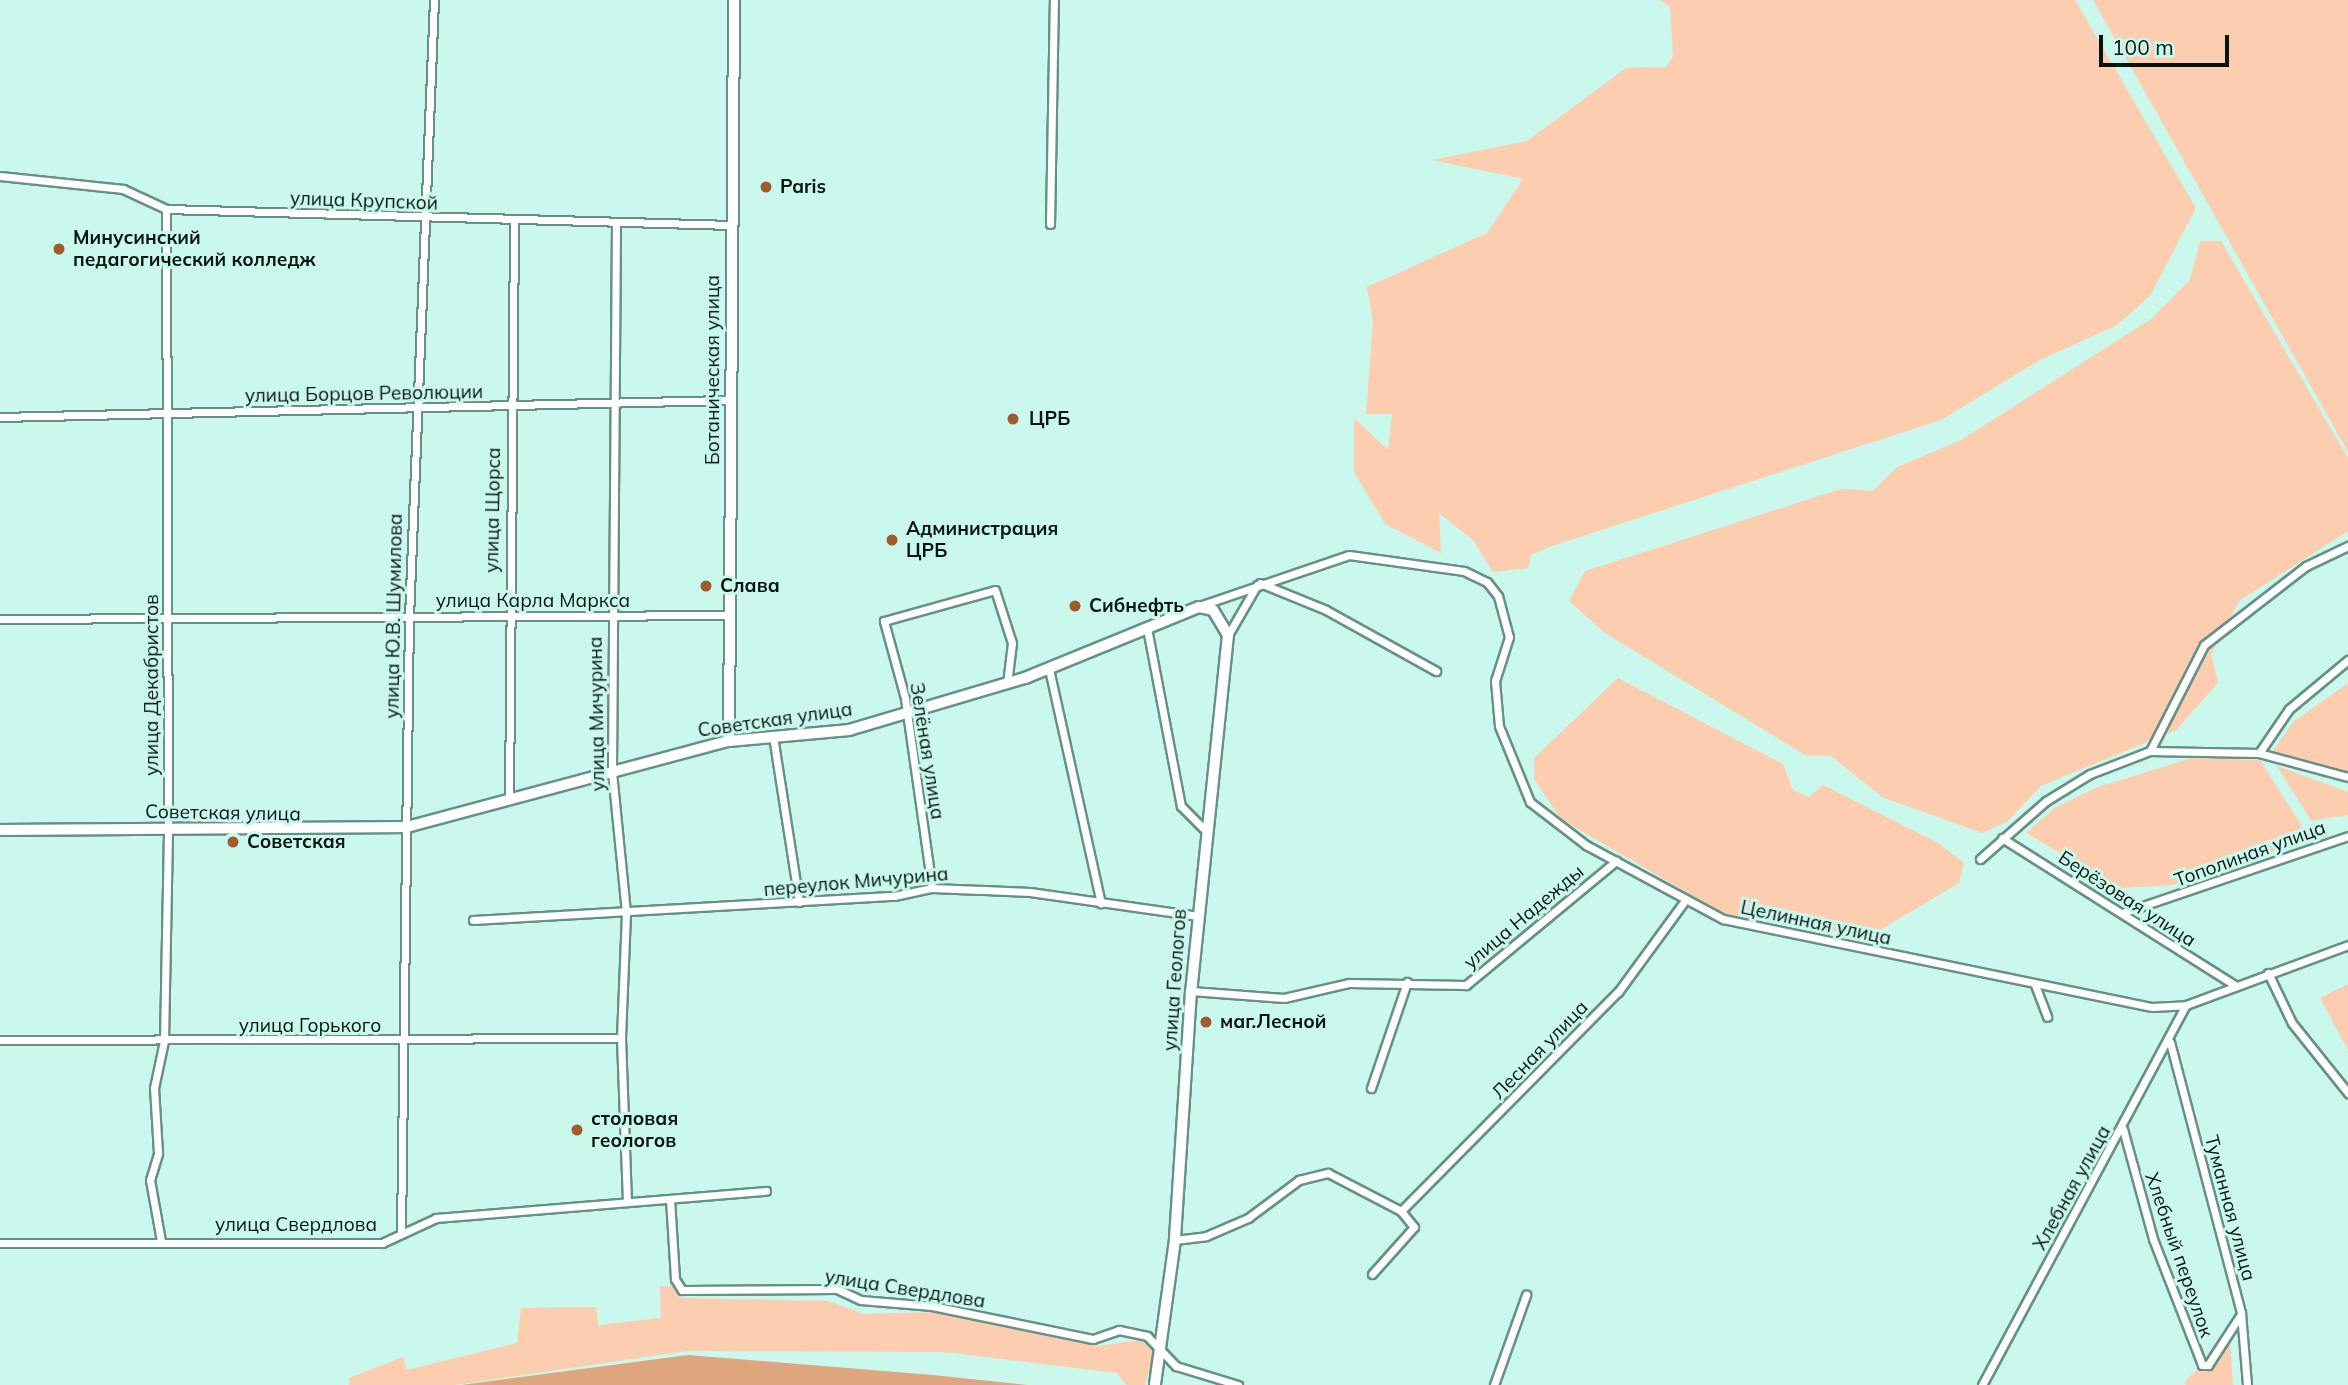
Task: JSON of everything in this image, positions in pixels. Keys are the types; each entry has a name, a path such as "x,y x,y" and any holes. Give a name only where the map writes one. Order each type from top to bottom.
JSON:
{"street":[{"name":"улица Ю.В. Шумилова","path":"401,1234 409,617 420,218 434,0"},
{"name":"Ботаническая улица","path":"729,741 729,400 734,0"},
{"path":"1050,224 1054,0"},
{"name":"улица Крупской","path":"0,176 123,189 166,209 514,222 731,225"},
{"name":"улица Декабристов","path":"161,1241 150,1180 158,1153 154,1088 164,1041 168,830 166,209"},
{"name":"улица Щорса","path":"509,800 507,617 514,222"},
{"name":"улица Мичурина","path":"616,224 611,772 626,914 621,1038 627,1202"},
{"name":"улица Борцов Революции","path":"0,417 729,400"},
{"path":"2150,751 2204,645 2306,566 2348,546"},
{"name":"Целинная улица","path":"1259,583 1349,555 1464,571 1487,582 1498,596 1509,637 1495,681 1499,726 1513,769 1530,802 1552,822 1616,861 1686,898 1751,926 2152,1007 2186,1005 2348,945"},
{"path":"1228,635 1259,583 1326,610 1436,671"},
{"name":"Советская улица","path":"0,830 407,827 729,741 849,730 1049,669 1259,583"},
{"name":"Зелёная улица","path":"932,888 902,712 905,698 884,621 995,590 1012,643 1007,681"},
{"path":"1199,607 1220,615 1228,635"},
{"name":"улица Карла Маркса","path":"0,619 611,618 731,615"},
{"path":"1147,628 1181,806 1206,832"},
{"name":"улица Геологов","path":"1155,1385 1163,1351 1175,1240 1191,991 1228,635"},
{"path":"2259,753 2289,709 2348,660"},
{"path":"1049,669 1101,903"},
{"path":"773,736 799,902"},
{"path":"1980,859 2002,838 2090,774 2150,751 2259,753 2348,777"},
{"name":"Тополиная улица","path":"2122,913 2348,836"},
{"name":"Берёзовая улица","path":"2002,838 2236,986"},
{"name":"улица Надежды","path":"1191,991 1284,998 1349,983 1466,985 1616,861"},
{"name":"переулок Мичурина","path":"473,920 626,914 799,902 932,888 1101,903 1198,916"},
{"name":"Лесная улица","path":"1401,1211 1618,992 1686,898"},
{"path":"2268,973 2292,1023 2348,1093"},
{"path":"1371,1088 1407,982"},
{"path":"2035,985 2047,1017"},
{"name":"Хлебная улица","path":"1982,1385 2171,1042 2186,1005"},
{"name":"улица Горького","path":"0,1040 402,1042 621,1038"},
{"name":"Туманная улица","path":"2171,1042 2241,1313 2247,1385"},
{"name":"Хлебный переулок","path":"2123,1129 2153,1239 2202,1365 2208,1365 2241,1313"},
{"path":"1175,1240 1206,1236 1248,1218 1299,1180 1328,1173 1401,1211 1414,1227 1372,1274"},
{"name":"улица Свердлова","path":"0,1244 161,1241 382,1243 436,1218 766,1191"},
{"name":"улица Свердлова","path":"670,1199 675,1279 682,1290 837,1289 860,1300 932,1306 1093,1339 1119,1330 1147,1336 1176,1366 1238,1385"},
{"path":"1494,1385 1526,1295"}],"shaded area":[{"path":"1660,0 2075,0 2196,208 2150,296 2117,325 2038,361 1941,420 1552,546 1531,555 1528,568 1493,572 1474,541 1439,513 1441,553 1385,524 1354,472 1354,418 1388,450 1392,414 1366,414 1373,322 1367,287 1487,233 1523,179 1432,160 1527,141 1626,68 1666,67 1673,56 1670,7"},
{"path":"2093,0 2348,0 2348,452"},
{"path":"2200,241 2221,241 2348,458 2348,531 2239,601 2211,654 2218,683 2176,730 2041,786 2007,822 1982,833 1882,797 1831,756 1805,755 1605,633 1569,601 1585,571 1841,489 1873,491 1897,467 1961,440 2151,319 2190,280"},
{"path":"1618,678 1783,764 1793,790 1809,797 1823,785 1938,843 1964,863 1959,883 1870,936 1729,917 1561,819 1534,779 1534,758"},
{"path":"2348,683 2348,780 2273,751 2293,722"},
{"path":"2192,758 2260,760 2304,829 2281,848 2173,885 2119,888 2026,833 2054,808 2098,787"},
{"path":"2277,766 2348,792 2348,815 2311,821"},
{"path":"2348,984 2348,1050 2320,998"},
{"path":"660,1286 673,1286 680,1298 828,1301 864,1314 937,1312 1097,1346 1140,1340 1154,1352 1145,1385 1126,1385 1117,1373 944,1352 686,1351 455,1385 349,1385 349,1378 403,1357 406,1370 517,1343 521,1308 596,1307 598,1325 661,1318"},
{"path":"2230,1339 2233,1385 2186,1385 2185,1381"},
{"path":"688,1355 933,1375 1027,1385 461,1385"}],"place":[{"name":"Paris","path":"766,187"},
{"name":"Минусинский педагогический колледж","path":"59,249"},
{"name":"ЦРБ","path":"1013,419"},
{"name":"Администрация ЦРБ","path":"892,540"},
{"name":"Слава","path":"706,586"},
{"name":"Сибнефть","path":"1075,606"},
{"name":"Советская","path":"233,842"},
{"name":"маг.Лесной","path":"1206,1022"},
{"name":"столовая геологов","path":"577,1130"}]}
